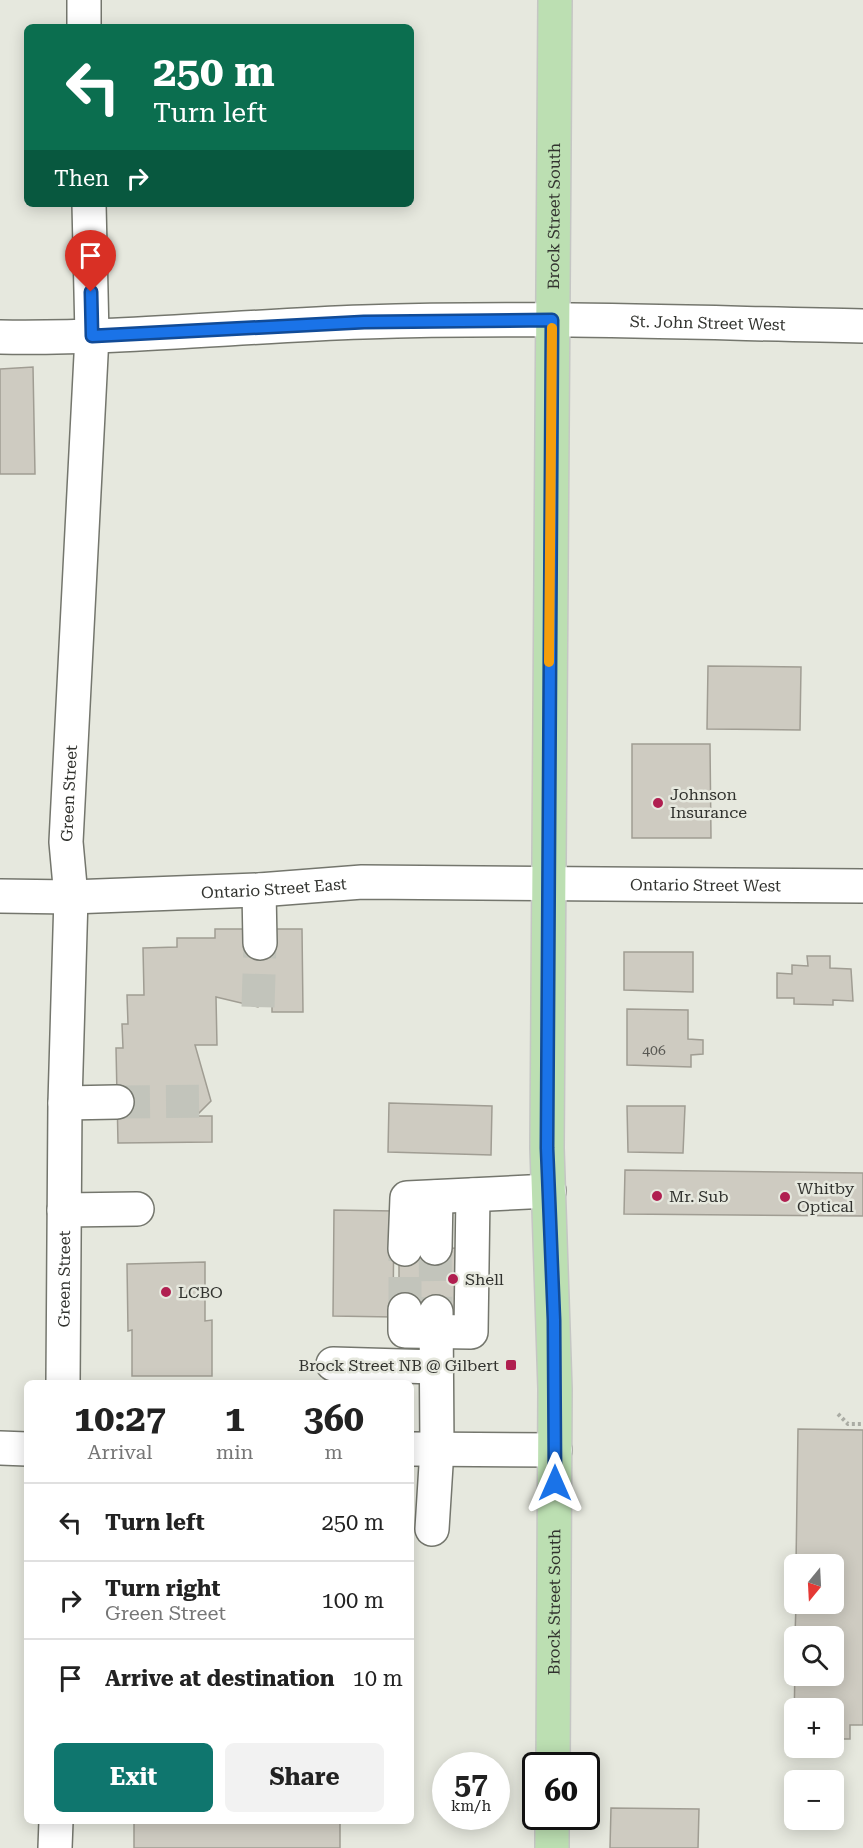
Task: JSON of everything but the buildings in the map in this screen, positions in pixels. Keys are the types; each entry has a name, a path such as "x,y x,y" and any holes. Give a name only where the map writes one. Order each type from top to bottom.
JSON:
{"main road":[{"name":"Brock Street South","path":"553,1752 555,1450 549,1191 548,882 555,0"},
{"path":"552,1830 552,1848"}],"street":[{"path":"84,0 84,24"},
{"name":"Green Street","path":"63,1380 65,1103 71,897 66,842 92,336 89,207"},
{"name":"St. John Street West","path":"0,337 92,336 364,322 552,320 863,327"},
{"name":"Ontario Street East","path":"0,896 71,897 259,890 362,882 548,882"},
{"name":"Ontario Street West","path":"548,882 863,886"},
{"path":"259,890 260,943"},
{"path":"65,1103 117,1102"},
{"path":"420,1248 407,1198 549,1191"},
{"path":"432,1529 424,1449 436,1367 425,1318 471,1332 473,1195"},
{"path":"64,1210 137,1209"},
{"path":"333,1364 436,1367"},
{"path":"0,1448 24,1449"},
{"path":"424,1449 555,1450"},
{"path":"55,1848 56,1824"}],"path":[{"path":"838,1414 848,1424 863,1424"}],"tunnel":[{"path":"258,1007 260,943"},
{"path":"117,1102 211,1101"},
{"path":"435,1248 436,1310"},
{"path":"405,1249 405,1310"}],"slow traffic":[{"path":"549,662 552,328"}],"place":[{"name":"Johnson Insurance","path":"658,803"},
{"name":"Mr. Sub","path":"657,1196"},
{"name":"Whitby Optical","path":"785,1197"},
{"name":"Shell","path":"453,1279"},
{"name":"LCBO","path":"166,1292"},
{"name":"Brock Street NB @ Gilbert","path":"511,1365"}],"route":[{"path":"91,292 92,336 364,322 552,320 547,1148 554,1320 555,1483"}]}
